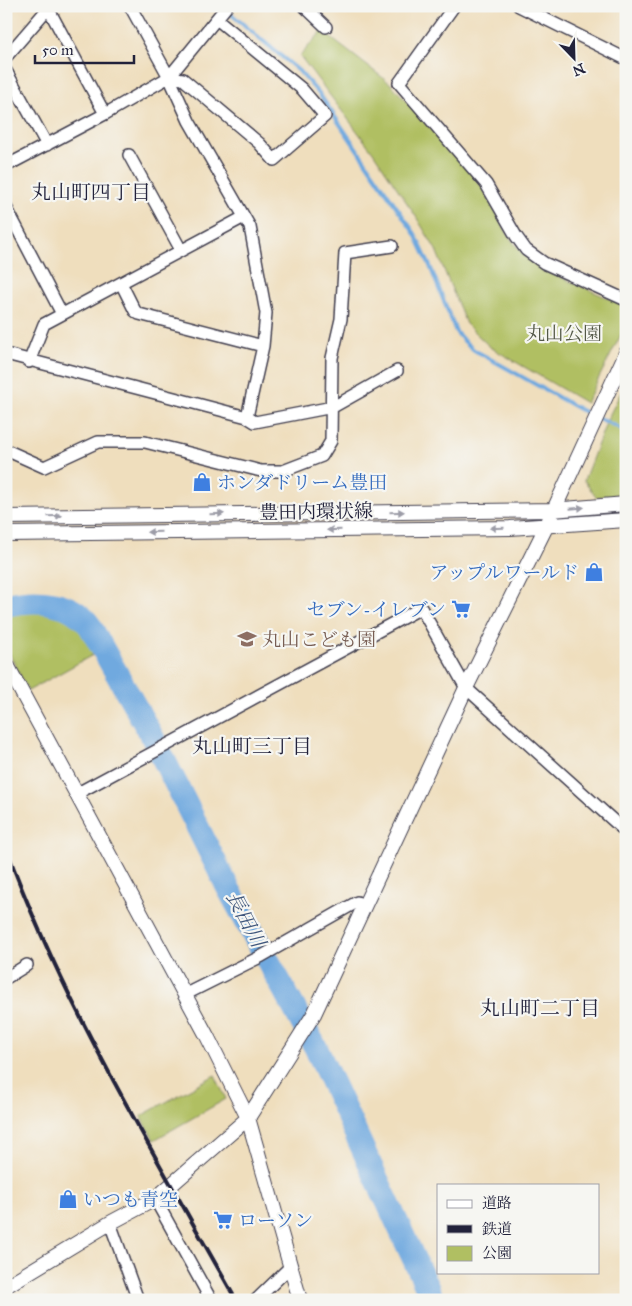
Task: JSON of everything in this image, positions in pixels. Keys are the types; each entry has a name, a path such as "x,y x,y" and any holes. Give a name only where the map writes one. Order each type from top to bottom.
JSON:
{"street":[{"path":"130,6 169,77 189,121 244,217 252,237 266,313 263,346 247,417"},
{"path":"304,6 326,27"},
{"path":"454,6 399,83 486,184 526,250 544,264 626,300"},
{"path":"519,6 626,59"},
{"path":"6,57 48,7 105,114"},
{"path":"6,166 105,114 169,77 222,13 302,89 325,116 274,160 259,143 183,79 169,77"},
{"path":"6,71 46,145"},
{"path":"129,155 181,250"},
{"path":"6,207 62,314"},
{"path":"29,362 44,324 244,217"},
{"path":"6,450 44,466 98,442 145,442 261,471 283,471 311,461 326,452 332,441 332,358 341,319 345,253 392,246"},
{"path":"121,283 135,311 139,314 263,346"},
{"path":"6,1286 110,1223 155,1199 248,1118 310,1020 466,688 546,527 552,510 626,353"},
{"path":"6,354 29,362 247,417 255,422 333,406 397,371"},
{"name":"豊田内環状線","path":"6,517 552,510 626,504"},
{"name":"豊田内環状線","path":"6,534 546,527 626,520"},
{"path":"76,794 421,608 466,688 626,832"},
{"path":"6,664 248,1118 300,1300"},
{"path":"184,995 262,956 357,902 364,906"},
{"path":"6,978 27,965"},
{"path":"155,1199 212,1300"},
{"path":"110,1223 138,1300"},
{"path":"256,1300 291,1266"}],"green space":[{"name":"丸山公園","path":"322,31 391,84 481,185 510,238 522,253 542,269 626,306 626,325 586,403 490,347 466,324 436,250 415,215 373,152 300,56"},
{"name":"丸山公園","path":"626,382 626,494 596,497 584,480 608,418"},
{"path":"24,607 57,612 80,621 98,652 28,691 6,647 6,612"},
{"path":"215,1075 226,1099 154,1140 141,1116"}],"waterway":[{"path":"225,9 299,71 320,95 415,234 456,332 464,341 474,350 579,409 626,431"},
{"name":"長田川","path":"6,605 29,602 52,603 73,611 90,626 154,740 227,886 316,1048 433,1300"}],"railway":[{"path":"6,848 29,907 83,1022 142,1134 236,1300"}],"place":[{"name":"ホンダドリーム豊田","path":"202,482"},
{"name":"アップルワールド","path":"594,572"},
{"name":"セブン-イレブン","path":"461,609"},
{"name":"丸山こども園","path":"247,639"},
{"name":"いつも青空","path":"68,1199"},
{"name":"ローソン","path":"223,1220"}],"district":[{"name":"丸山町四丁目","path":"91,192"},
{"name":"丸山町三丁目","path":"252,746"},
{"name":"丸山町二丁目","path":"540,1008"}]}
